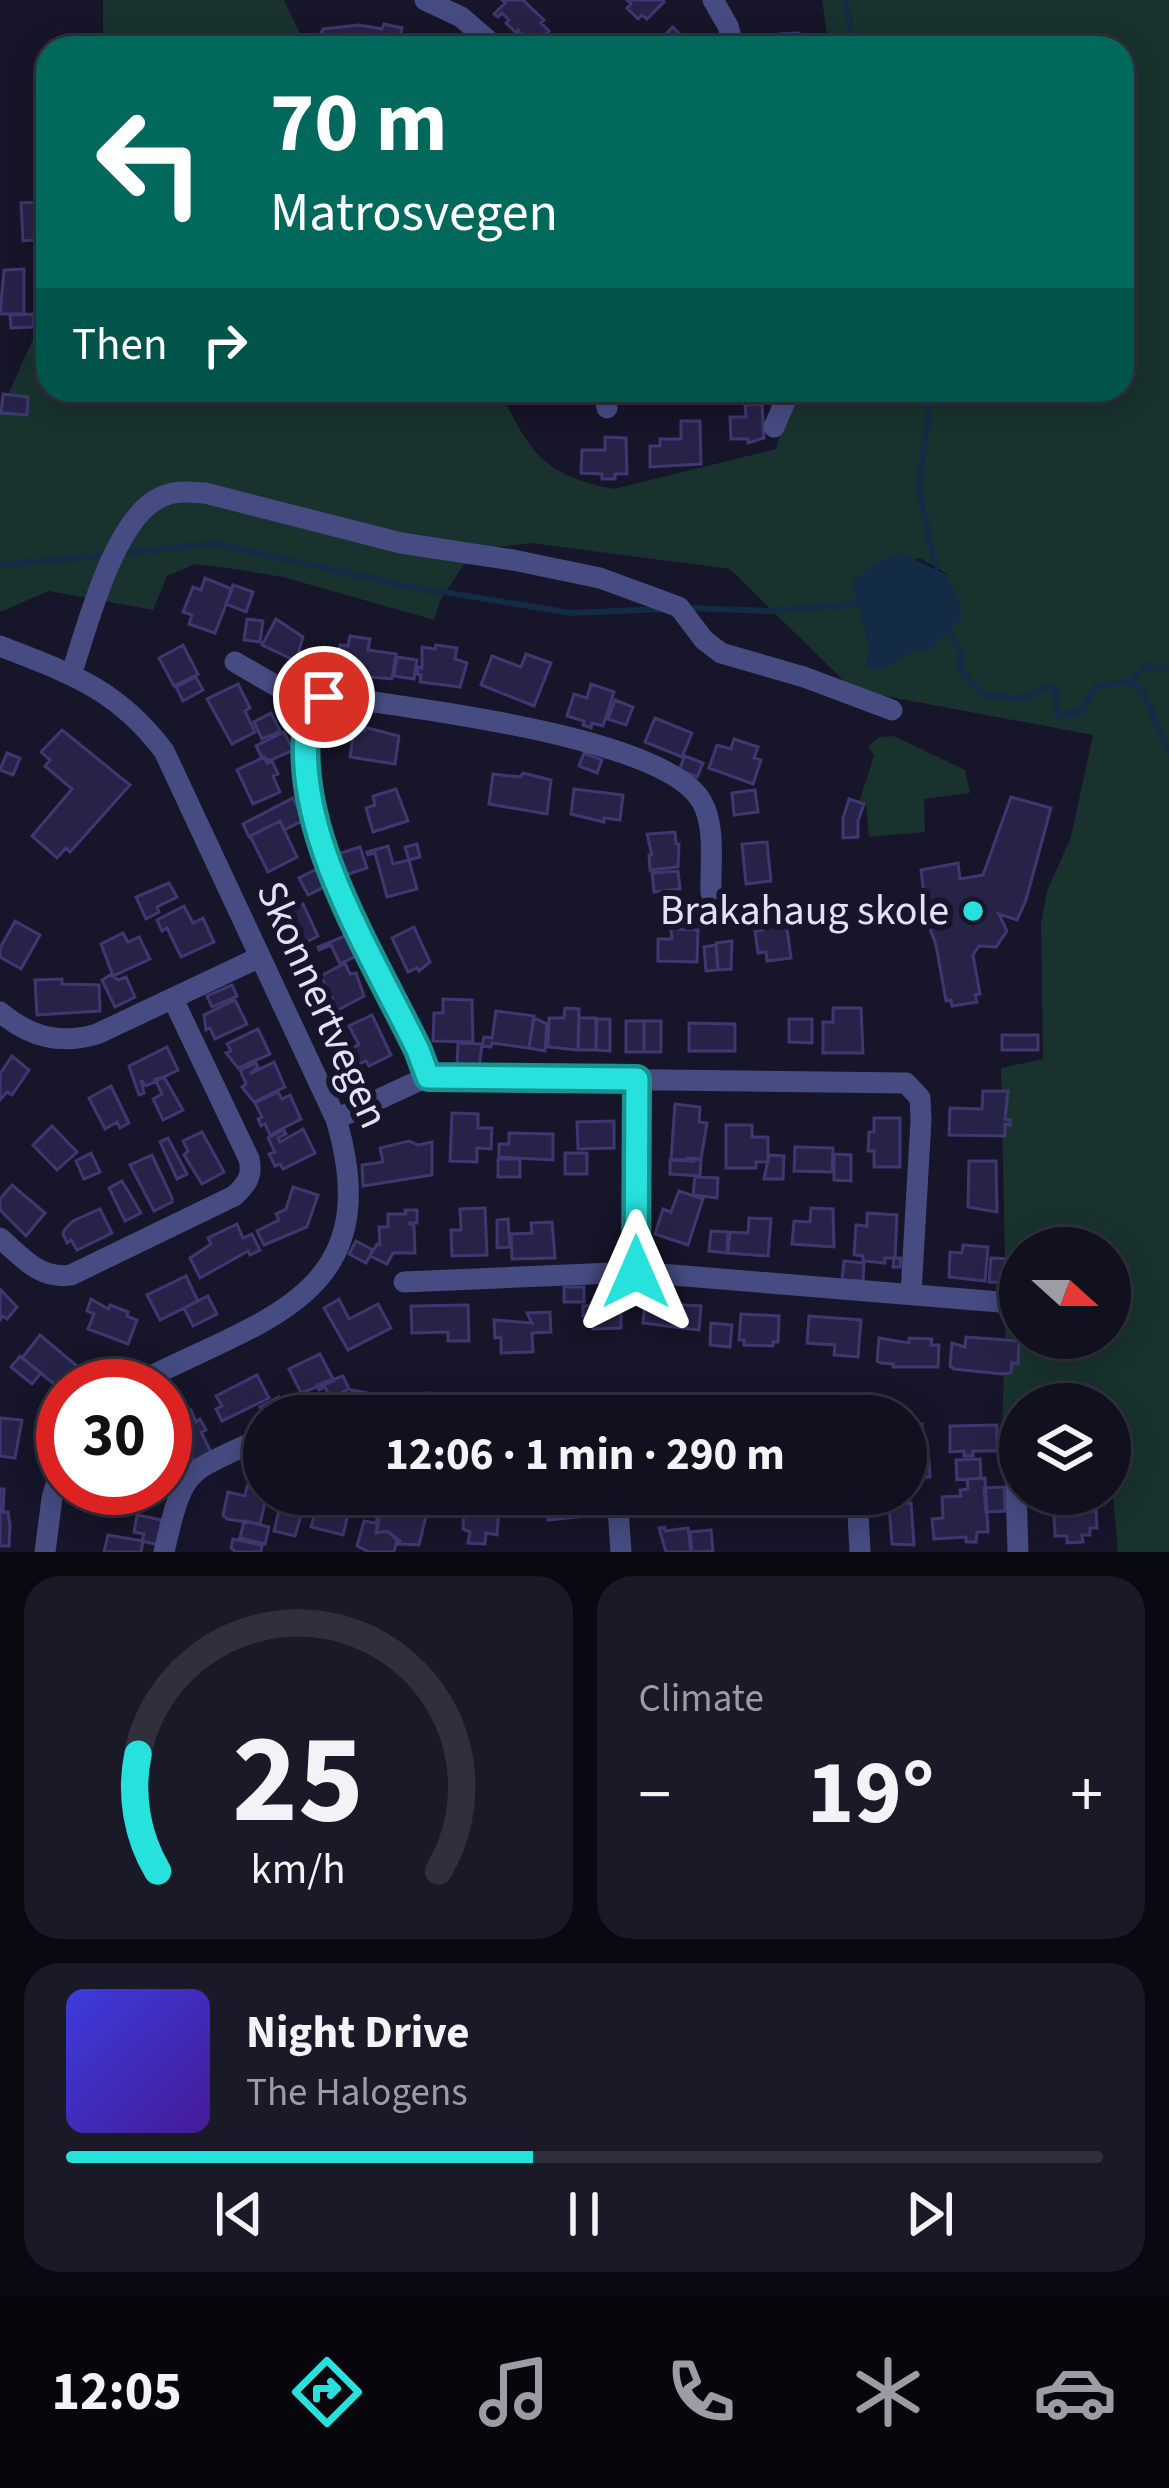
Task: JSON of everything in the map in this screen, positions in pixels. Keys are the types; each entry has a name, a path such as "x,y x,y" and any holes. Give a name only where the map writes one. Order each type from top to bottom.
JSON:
{"street":[{"path":"425,0 461,17 483,36"},
{"path":"713,0 731,36"},
{"path":"774,427 785,402"},
{"path":"71,675 117,549 136,514 160,497 180,491 206,493 401,543 568,571 679,607 704,640 721,653 805,677 892,710"},
{"name":"Skonnertvegen","path":"0,646 71,675 122,703 164,751 337,1119 348,1158 347,1221 320,1278 298,1301 255,1328 189,1359"},
{"path":"235,662 311,706"},
{"path":"428,1077 326,860 304,764 311,706 317,699 334,696 538,728 587,741 670,774 702,800 710,821 711,893"},
{"path":"0,1012 35,1034 73,1041 260,957"},
{"path":"0,1238 42,1273 71,1275 244,1187 251,1169 249,1159 173,999"},
{"path":"337,1119 428,1077 896,1081 914,1088 920,1098 910,1293"},
{"path":"636,1272 637,1079"},
{"path":"404,1282 636,1272 999,1302"},
{"path":"164,1552 183,1483 209,1462 243,1447"},
{"path":"45,1552 50,1515"},
{"path":"618,1515 621,1552"},
{"path":"857,1515 860,1552"},
{"path":"1017,1515 1018,1552"}],"green space":[{"path":"103,0 284,0 301,36 103,36"},
{"path":"822,0 1169,0 1169,1552 1118,1552 1115,1515 1131,1515 1131,1383 1004,1383 1004,1359 1131,1359 1131,1227 1004,1227 1001,1068 1043,1059 1041,923 1047,891 1071,837 1093,735 853,690 730,569 531,543 490,548 463,566 440,601 434,620 283,577 195,564 167,576 153,610 49,591 0,612 0,413 36,332 36,402 505,402 541,457 569,476 614,489 776,449 789,402 1134,402 1134,36 827,36","holes":["920,558 947,574 954,597 865,668 869,648 852,580"]},
{"path":"894,736 965,770 970,793 924,799 925,832 869,837 866,804 859,802 874,756 868,746 879,737"}],"water":[{"path":"902,553 947,575 962,606 959,622 927,653 915,649 884,670 865,668 869,648 852,581 872,564"}],"building":[{"path":"502,0 523,0 549,31 544,36 516,33 502,13 494,14 505,3"},
{"path":"627,0 664,2 647,19 642,15 638,19 627,8 631,4"},
{"path":"384,24 402,28 400,36 320,36 323,29 359,25 382,29"},
{"path":"36,202 36,240 23,241 21,203"},
{"path":"24,269 24,314 0,314 4,270"},
{"path":"33,314 34,327 11,328 10,315"},
{"path":"3,394 28,397 27,415 1,413"},
{"path":"762,404 764,438 748,443 748,439 731,439 730,417 746,417 745,405"},
{"path":"681,421 700,421 701,464 650,467 650,446 660,446 660,439 681,439"},
{"path":"605,437 626,438 627,474 602,479 602,474 581,473 582,450 605,450"},
{"path":"205,578 232,589 215,633 189,624 192,615 183,612 193,587 201,590"},
{"path":"233,585 253,592 246,612 226,604"},
{"path":"247,619 263,621 260,642 244,640"},
{"path":"276,619 303,637 296,661 262,645"},
{"path":"350,636 370,639 368,650 396,654 392,679 336,674 340,645 348,646"},
{"path":"183,645 198,674 174,686 159,658"},
{"path":"436,645 457,648 455,659 467,663 460,687 420,682 422,647 435,649"},
{"path":"526,654 551,663 534,706 481,685 492,656 521,667"},
{"path":"397,657 417,660 414,679 394,676"},
{"path":"196,677 203,690 183,701 176,687"},
{"path":"238,684 255,732 232,744 207,699"},
{"path":"591,684 614,692 603,726 592,723 591,728 567,716 574,694 587,698"},
{"path":"615,700 633,707 626,725 608,719"},
{"path":"271,713 280,731 262,739 254,722"},
{"path":"655,718 692,733 682,757 645,742"},
{"path":"364,727 399,736 395,764 350,757 354,729 364,731"},
{"path":"62,730 130,785 70,852 66,848 57,858 32,836 72,789 45,766 50,760 41,752"},
{"path":"284,732 293,750 271,760 262,758 256,746"},
{"path":"734,739 758,747 754,758 761,760 753,784 709,768 717,745 731,749"},
{"path":"7,753 20,758 13,775 0,770"},
{"path":"584,753 602,760 597,773 579,766"},
{"path":"685,756 703,763 697,777 679,770"},
{"path":"264,757 267,763 272,761 278,774 273,776 280,792 253,804 237,770"},
{"path":"523,773 551,780 547,814 489,804 493,774 520,777"},
{"path":"396,789 408,821 373,832 366,808 375,805 373,796"},
{"path":"574,789 623,795 620,820 604,818 604,822 571,814"},
{"path":"755,790 758,812 734,815 732,793"},
{"path":"1011,797 1051,808 1026,900 1017,920 999,914 1007,931 996,947 979,946 973,955 980,994 975,995 977,1002 952,1006 951,1000 946,1001 927,921 921,870 958,863 960,879 983,875"},
{"path":"293,798 304,820 284,830 280,821 249,837 243,824"},
{"path":"849,799 864,804 858,837 843,838 843,818"},
{"path":"280,821 297,857 268,872 250,836"},
{"path":"675,832 678,867 650,870 647,834"},
{"path":"767,842 771,881 746,884 742,844"},
{"path":"417,844 420,857 409,860 405,847"},
{"path":"388,846 393,864 409,860 417,889 387,897 375,853 367,852"},
{"path":"360,847 367,868 345,875 338,854"},
{"path":"317,869 326,886 308,895 299,878"},
{"path":"678,871 680,889 654,892 652,873"},
{"path":"169,883 177,897 146,919 136,897"},
{"path":"303,904 318,936 294,948 279,916"},
{"path":"184,906 193,923 203,918 214,942 181,957 167,928 162,931 157,920"},
{"path":"785,913 791,958 767,961 766,952 758,953 755,931 763,930 762,921 771,919 770,915"},
{"path":"669,917 680,917 679,929 698,930 697,962 658,961 658,939 672,939"},
{"path":"15,921 40,935 21,969 0,957"},
{"path":"414,927 430,962 419,971 408,972 392,938"},
{"path":"123,933 128,942 139,937 150,959 113,976 101,944"},
{"path":"352,933 362,953 340,964 331,945 319,950 318,947"},
{"path":"732,941 731,969 718,970 716,943"},
{"path":"716,945 718,970 706,971 704,947"},
{"path":"345,963 350,974 356,973 364,996 338,1010 321,976"},
{"path":"112,974 118,980 126,977 135,997 115,1007 102,980"},
{"path":"62,979 62,984 99,985 100,1011 37,1015 35,980"},
{"path":"232,985 237,996 212,1007 207,996"},
{"path":"443,999 472,1000 473,1042 433,1041 434,1013 443,1013"},
{"path":"235,1000 247,1024 215,1039 210,1028 206,1030 204,1015"},
{"path":"565,1008 579,1009 578,1050 548,1047 549,1018 564,1018"},
{"path":"833,1008 861,1008 863,1053 823,1053 823,1022 833,1022"},
{"path":"496,1011 534,1016 529,1048 482,1046 484,1037 492,1038"},
{"path":"372,1015 391,1055 369,1066 366,1061 357,1065 349,1049 359,1045 349,1026"},
{"path":"534,1018 547,1024 545,1051 529,1048"},
{"path":"579,1018 596,1018 596,1050 578,1050"},
{"path":"597,1019 610,1019 610,1051 596,1050"},
{"path":"789,1019 812,1019 812,1043 789,1042"},
{"path":"626,1021 644,1021 644,1052 626,1052"},
{"path":"644,1021 661,1021 661,1052 644,1052"},
{"path":"689,1023 735,1024 735,1051 689,1051"},
{"path":"258,1029 270,1054 238,1068 226,1053 231,1051 227,1044"},
{"path":"1002,1035 1038,1035 1038,1050 1002,1050"},
{"path":"458,1043 482,1044 479,1068 457,1065"},
{"path":"167,1047 178,1070 146,1086 141,1080 144,1093 139,1095 129,1066"},
{"path":"12,1056 29,1070 12,1095 7,1092 0,1100 0,1074"},
{"path":"274,1062 285,1087 254,1102 242,1087 246,1084 240,1070 256,1063 258,1067 250,1074"},
{"path":"164,1077 183,1110 163,1120 153,1099 162,1094 155,1079"},
{"path":"111,1086 129,1123 120,1128 117,1122 105,1129 89,1098"},
{"path":"983,1091 1008,1091 1005,1119 1010,1125 1005,1124 1005,1136 949,1135 950,1108 982,1109"},
{"path":"278,1092 282,1099 290,1095 301,1119 270,1135 265,1124 261,1126 255,1103"},
{"path":"675,1104 700,1107 699,1122 707,1123 701,1159 671,1160"},
{"path":"452,1113 478,1114 478,1128 492,1128 491,1149 477,1148 477,1162 450,1161"},
{"path":"874,1118 900,1118 900,1167 874,1167 874,1151 868,1151"},
{"path":"614,1121 614,1148 578,1149 577,1122"},
{"path":"726,1125 752,1125 752,1137 768,1137 768,1162 756,1162 756,1168 726,1168"},
{"path":"52,1126 77,1152 57,1170 33,1145"},
{"path":"303,1129 315,1153 283,1169 280,1164 275,1166 268,1138 284,1130 280,1142"},
{"path":"202,1132 224,1172 202,1184 184,1155 188,1151 183,1141"},
{"path":"509,1133 553,1134 553,1160 499,1157 499,1144 509,1144"},
{"path":"168,1138 187,1174 177,1179 160,1142"},
{"path":"409,1141 418,1145 432,1142 432,1175 363,1186 362,1165 383,1162 380,1148"},
{"path":"795,1147 833,1148 832,1172 794,1171"},
{"path":"91,1153 100,1172 84,1179 76,1161"},
{"path":"565,1153 587,1153 587,1174 565,1174"},
{"path":"834,1154 851,1155 851,1181 834,1180"},
{"path":"152,1155 172,1198 154,1211 130,1165"},
{"path":"769,1155 784,1156 783,1179 764,1179"},
{"path":"689,1158 701,1159 700,1176 670,1174 670,1160 692,1161"},
{"path":"498,1159 520,1159 520,1177 498,1177"},
{"path":"969,1161 996,1161 997,1212 968,1207"},
{"path":"695,1177 718,1178 717,1198 693,1195"},
{"path":"122,1181 141,1213 125,1221 109,1188"},
{"path":"12,1185 45,1213 26,1236 0,1210 0,1199"},
{"path":"293,1187 318,1195 307,1227 264,1245 257,1231 279,1220 276,1214 286,1209"},
{"path":"679,1191 703,1199 688,1245 655,1234 663,1209 671,1212"},
{"path":"485,1208 487,1255 452,1256 451,1230 461,1230 460,1209"},
{"path":"811,1208 833,1209 834,1247 792,1244 794,1221 810,1222"},
{"path":"100,1209 112,1233 77,1250 71,1240 67,1243 65,1229"},
{"path":"405,1210 417,1210 417,1223 408,1223 414,1226 415,1253 393,1253 387,1264 370,1256 380,1245 379,1227 388,1227 388,1214 406,1214"},
{"path":"867,1213 897,1215 895,1258 901,1258 900,1267 893,1267 894,1258 885,1258 885,1263 854,1255 856,1225 867,1226"},
{"path":"749,1218 771,1219 768,1256 728,1253 730,1232 748,1233"},
{"path":"508,1219 510,1247 497,1248 497,1220"},
{"path":"552,1222 555,1258 512,1259 511,1234 532,1233 531,1223"},
{"path":"237,1224 243,1238 252,1234 260,1250 250,1255 248,1251 200,1278 190,1258 211,1244 208,1238"},
{"path":"711,1231 728,1232 727,1253 709,1251"},
{"path":"356,1241 373,1250 366,1263 349,1254"},
{"path":"963,1245 988,1247 985,1281 949,1277 950,1252 962,1253"},
{"path":"991,1258 999,1258 999,1282 989,1282"},
{"path":"844,1261 864,1263 863,1281 842,1280"},
{"path":"186,1276 198,1301 160,1320 147,1295"},
{"path":"564,1287 584,1287 584,1302 564,1302"},
{"path":"0,1289 17,1307 0,1320"},
{"path":"208,1296 217,1314 193,1326 184,1308"},
{"path":"91,1299 137,1320 128,1344 88,1329 94,1314 87,1311"},
{"path":"339,1299 349,1319 378,1304 391,1328 348,1350 324,1308"},
{"path":"645,1303 701,1306 699,1330 643,1323"},
{"path":"621,1304 621,1328 593,1329 593,1315 583,1316 583,1306"},
{"path":"468,1305 469,1341 448,1341 448,1332 412,1333 411,1306"},
{"path":"550,1312 551,1332 532,1333 533,1352 501,1353 494,1320 532,1323 527,1313"},
{"path":"741,1314 779,1316 778,1342 744,1345 739,1340"},
{"path":"809,1316 861,1320 858,1357 834,1355 835,1345 807,1343"},
{"path":"711,1323 732,1325 730,1347 710,1345"},
{"path":"40,1335 68,1359 36,1359 36,1369 22,1358"},
{"path":"966,1337 999,1339 999,1359 1018,1359 1018,1364 1012,1363 1011,1373 1002,1374 954,1369 950,1366 952,1343 965,1347"},
{"path":"879,1338 909,1343 909,1338 932,1339 931,1345 939,1345 938,1367 881,1363 877,1361"},
{"path":"320,1354 334,1381 301,1393 289,1369"},
{"path":"20,1356 36,1369 36,1379 32,1384 11,1367"},
{"path":"257,1375 267,1395 243,1395 243,1411 222,1421 216,1396"},
{"path":"343,1376 349,1389 329,1395 317,1385"},
{"path":"192,1412 206,1430 201,1432 211,1452 193,1461"},
{"path":"0,1418 22,1420 15,1458 0,1456"},
{"path":"997,1425 997,1451 973,1451 973,1456 950,1452 950,1426"},
{"path":"980,1459 981,1478 957,1480 956,1460"},
{"path":"985,1478 988,1532 977,1532 976,1542 966,1542 966,1537 934,1539 932,1519 943,1518 942,1497 961,1496 960,1490 968,1489 967,1479"},
{"path":"999,1487 999,1511 986,1512 984,1488"},
{"path":"0,1489 4,1489 3,1512 8,1512 9,1546 0,1546"},
{"path":"228,1492 243,1496 243,1515 262,1515 260,1524 223,1515"},
{"path":"137,1515 162,1520 158,1545 142,1541 144,1534 134,1532"},
{"path":"278,1515 301,1515 295,1536 274,1531"},
{"path":"314,1515 348,1515 343,1535 311,1527"},
{"path":"379,1515 376,1533 387,1531 397,1540 394,1552 369,1552 357,1546 364,1521 376,1523"},
{"path":"380,1515 426,1516 419,1545 399,1544 387,1531 376,1533"},
{"path":"464,1515 498,1515 497,1535 486,1533 485,1544 468,1543 470,1532 463,1529"},
{"path":"548,1515 597,1515 548,1520"},
{"path":"890,1515 912,1515 914,1545 892,1544"},
{"path":"1054,1515 1096,1515 1097,1528 1082,1535 1083,1542 1067,1543 1067,1536 1055,1536"},
{"path":"244,1521 269,1527 265,1544 240,1538"},
{"path":"659,1528 665,1531 688,1528 691,1552 666,1552"},
{"path":"711,1530 713,1551 692,1552 690,1532"},
{"path":"108,1535 143,1541 141,1552 104,1552"},
{"path":"233,1539 262,1545 261,1552 236,1552 231,1548"}],"waterway":[{"path":"845,0 852,36"},
{"path":"930,402 919,489 938,567"},
{"path":"119,553 216,544 401,585 571,613 663,609"},
{"path":"0,565 106,555"},
{"path":"688,608 770,611 857,604"},
{"path":"949,633 963,656 958,667 983,695 1025,699 1047,685 1054,688 1058,716 1081,712 1096,686 1130,682 1143,692 1169,752"},
{"path":"1131,681 1146,666 1169,669"}],"place":[{"name":"Brakahaug skole","path":"973,911"}],"route":[{"path":"324,697 311,706 307,722 304,764 310,804 326,860 428,1077 637,1079 636,1272"}]}
